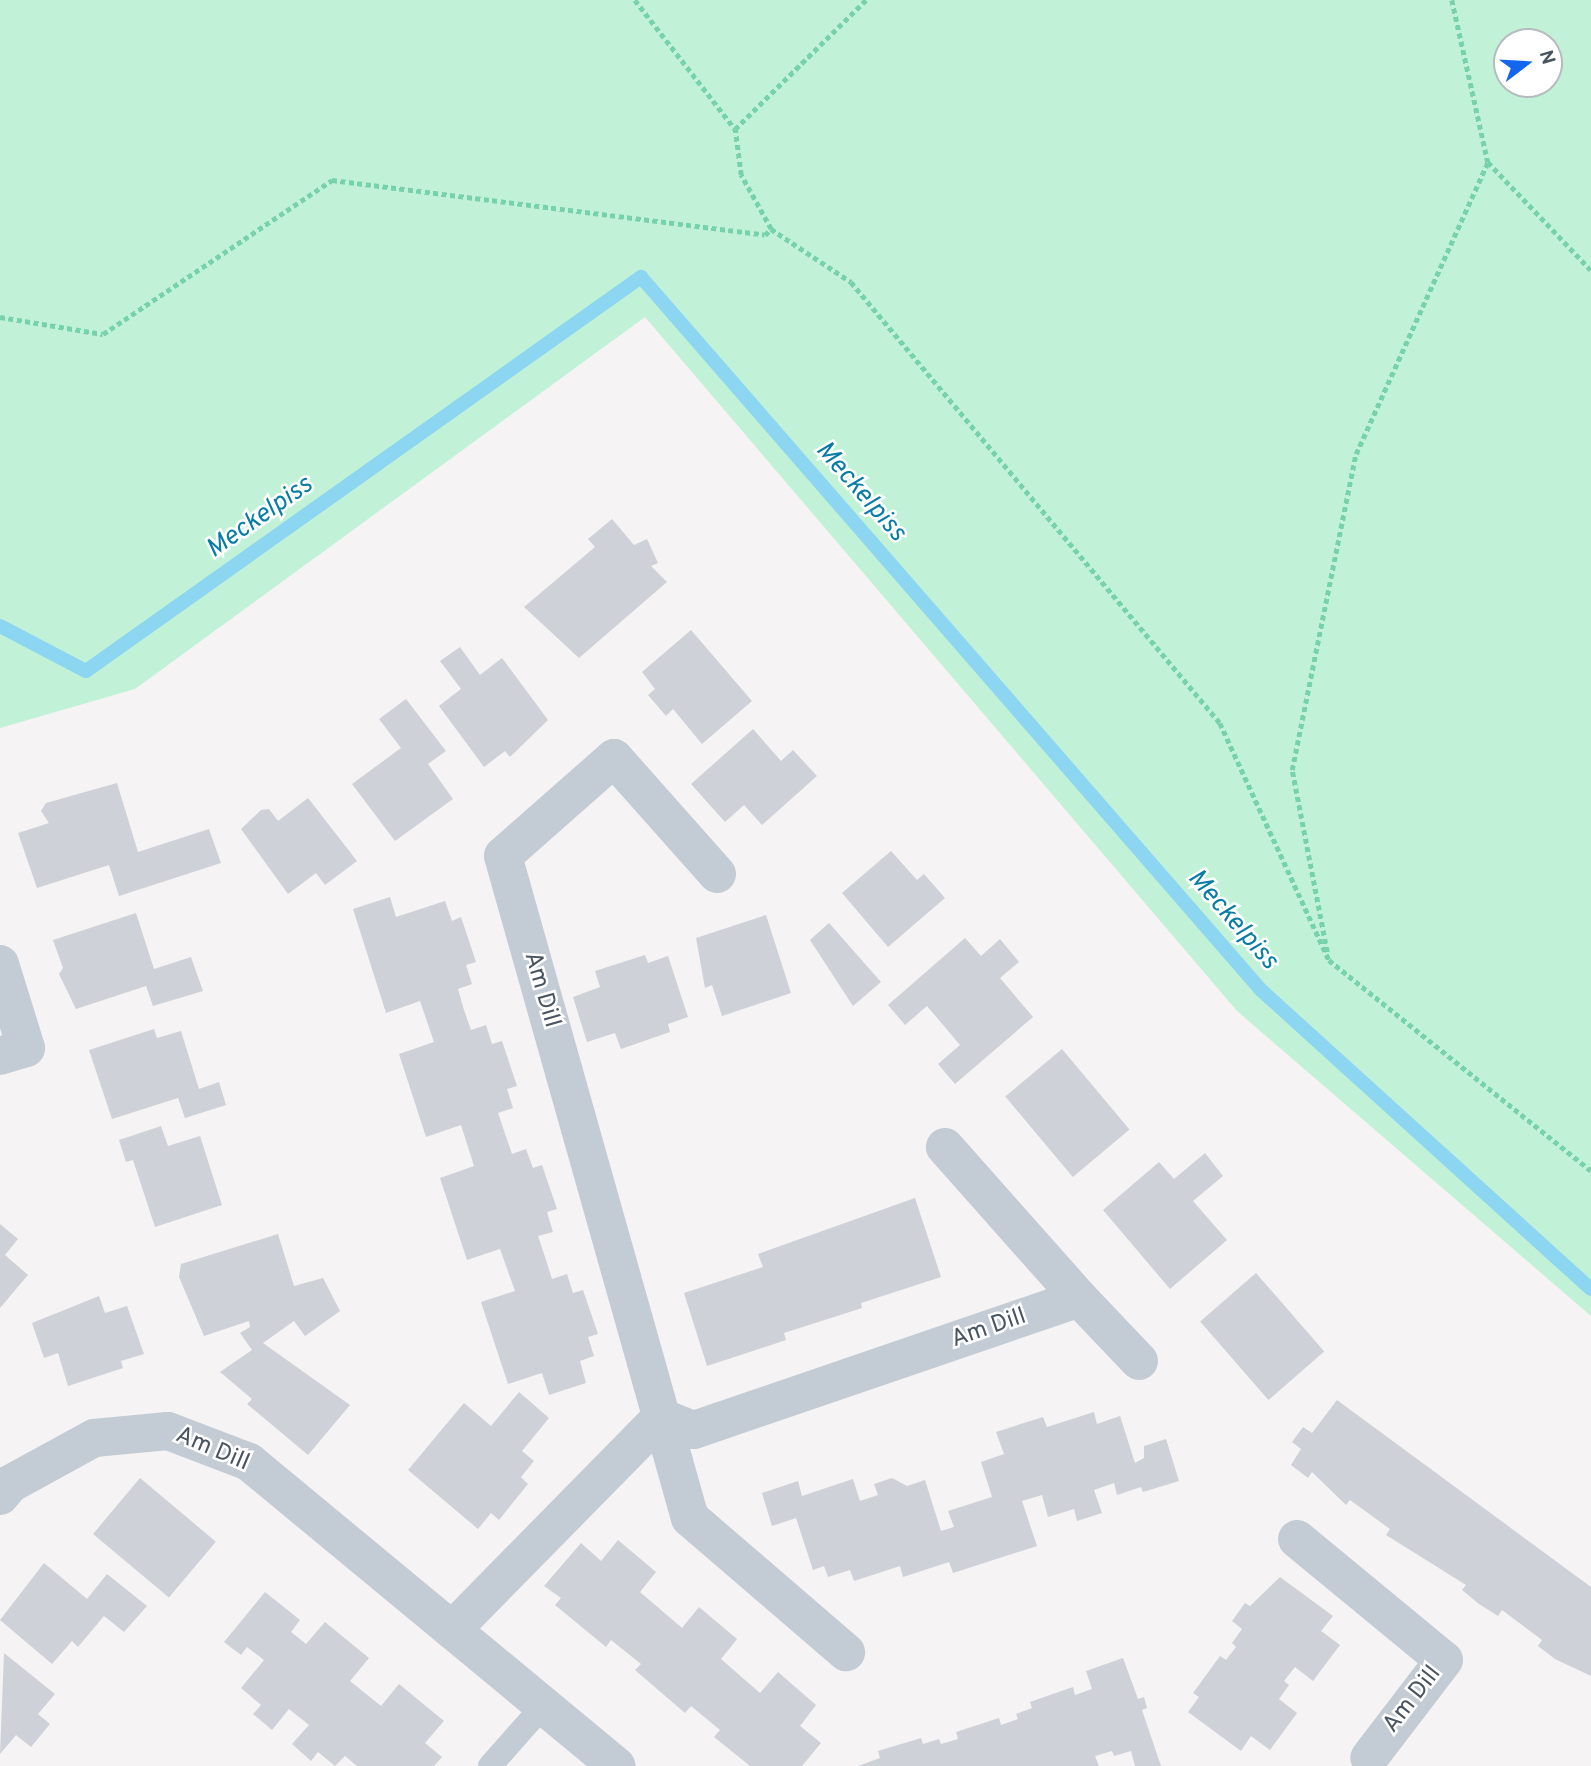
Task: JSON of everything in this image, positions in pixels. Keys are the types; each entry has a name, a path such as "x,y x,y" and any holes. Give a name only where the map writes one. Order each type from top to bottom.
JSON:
{"street":[{"name":"Am Dill","path":"717,874 614,758 503,856 690,1518 845,1652"},
{"path":"0,964 26,1048 0,1056"},
{"path":"945,1147 1139,1361"},
{"name":"Am Dill","path":"661,1417 694,1430 1079,1297"},
{"path":"452,1630 661,1417"},
{"name":"Am Dill","path":"3,1485 94,1438 168,1431 249,1462 617,1766"},
{"name":"Am Dill","path":"1297,1539 1444,1660 1364,1763"}],"lane":[{"path":"490,1766 544,1705"}],"path":[{"path":"635,0 735,129 741,175 771,229 851,282 1220,723 1329,960 1591,1171"},
{"path":"735,129 866,0"},
{"path":"1452,0 1488,162 1591,270"},
{"path":"1329,960 1292,769 1356,454 1488,162"},
{"path":"0,317 103,334 332,180 765,235 771,229"}],"green space":[{"path":"0,0 1591,0 1591,1316 1237,1011 645,317 135,689 0,728"}],"building":[{"path":"612,519 634,545 647,539 658,563 651,566 667,582 579,658 524,607 595,547 588,539"},
{"path":"691,630 752,701 702,744 673,709 666,716 648,695 655,689 642,672"},
{"path":"460,647 480,675 502,658 548,720 510,757 505,751 484,767 439,706 461,689 440,661"},
{"path":"406,699 446,751 428,764 453,799 395,841 352,784 401,748 379,719"},
{"path":"753,729 781,761 793,750 817,776 762,825 744,805 725,822 691,784"},
{"path":"117,783 138,852 209,829 221,863 119,896 109,865 37,888 18,833 49,823 41,811 46,803"},
{"path":"308,798 357,861 325,885 316,873 288,894 241,829 261,810 269,809 278,821"},
{"path":"891,851 917,880 924,874 945,898 888,947 842,893"},
{"path":"390,897 396,917 445,901 452,921 461,917 476,962 466,965 472,984 458,989 464,1010 471,1030 486,1025 492,1044 502,1041 517,1086 507,1089 513,1108 498,1113 512,1154 526,1149 533,1168 542,1165 557,1209 547,1212 553,1232 538,1236 552,1279 567,1274 573,1293 583,1290 598,1334 588,1337 594,1356 580,1361 586,1383 549,1395 542,1373 508,1384 481,1302 515,1291 500,1249 467,1260 440,1178 474,1166 461,1125 426,1137 399,1054 434,1042 420,1001 386,1013 353,909"},
{"path":"136,913 154,969 191,957 203,991 153,1006 146,986 76,1009 59,974 63,968 53,940"},
{"path":"766,915 791,993 722,1016 712,985 705,988 696,938"},
{"path":"829,923 881,982 853,1006 810,940"},
{"path":"965,938 981,956 1000,939 1019,962 1000,978 1033,1017 955,1084 938,1064 960,1045 944,1026 927,1006 905,1025 888,1005"},
{"path":"645,955 648,963 668,956 688,1017 668,1024 670,1032 621,1049 615,1033 587,1042 573,997 600,987 595,971"},
{"path":"154,1029 157,1038 181,1031 199,1089 219,1082 226,1105 185,1118 178,1098 112,1119 89,1050"},
{"path":"1062,1049 1129,1129 1073,1177 1005,1097"},
{"path":"161,1126 168,1146 200,1136 222,1205 155,1227 133,1160 126,1162 119,1140"},
{"path":"1205,1153 1223,1176 1193,1201 1227,1240 1170,1289 1103,1210 1159,1162 1174,1179"},
{"path":"915,1198 941,1277 861,1303 862,1308 784,1333 786,1340 707,1366 684,1293 763,1267 758,1254"},
{"path":"0,1224 18,1239 5,1255 28,1275 0,1308"},
{"path":"278,1234 294,1286 323,1278 340,1311 305,1336 294,1321 263,1343 350,1405 308,1455 247,1404 252,1399 220,1372 252,1350 240,1333 250,1327 249,1321 204,1336 179,1277 181,1264"},
{"path":"1256,1273 1324,1351 1268,1400 1200,1322"},
{"path":"99,1296 105,1313 127,1306 144,1354 121,1361 123,1368 68,1386 58,1353 44,1358 32,1323"},
{"path":"519,1392 549,1418 522,1451 534,1461 521,1477 528,1484 499,1520 491,1513 478,1529 408,1470 464,1403 491,1426"},
{"path":"1337,1400 1591,1587 1591,1676 1555,1659 1538,1646 1542,1640 1502,1610 1498,1616 1479,1604 1462,1590 1466,1585 1386,1535 1390,1529 1350,1500 1346,1505 1312,1472 1308,1478 1291,1465 1301,1449 1292,1442 1303,1427 1312,1433"},
{"path":"1094,1412 1097,1424 1120,1416 1135,1463 1144,1458 1144,1446 1166,1439 1179,1481 1143,1492 1141,1487 1117,1495 1114,1483 1094,1490 1102,1513 1077,1521 1074,1509 1048,1517 1042,1495 1022,1501 1037,1546 953,1573 949,1562 903,1577 900,1566 854,1581 850,1570 828,1577 824,1566 813,1570 796,1518 772,1526 762,1493 798,1481 802,1496 853,1479 860,1501 878,1495 874,1484 892,1478 907,1486 925,1480 941,1531 954,1527 948,1511 992,1497 981,1462 1004,1454 996,1432 1043,1417 1047,1427"},
{"path":"140,1478 216,1542 169,1598 93,1534"},
{"path":"618,1540 656,1572 640,1592 682,1628 699,1607 737,1639 721,1659 760,1693 778,1672 816,1705 800,1726 821,1743 802,1766 750,1766 714,1737 720,1730 691,1706 685,1713 635,1670 641,1664 611,1640 606,1647 555,1605 561,1598 544,1586 581,1543 601,1561"},
{"path":"44,1563 87,1599 107,1574 147,1606 124,1632 104,1616 78,1647 72,1641 52,1664 0,1620"},
{"path":"1280,1577 1333,1616 1321,1631 1340,1645 1313,1681 1295,1667 1284,1681 1289,1685 1279,1699 1297,1713 1270,1750 1251,1736 1241,1751 1188,1712 1199,1697 1193,1693 1220,1656 1226,1660 1236,1647 1232,1643 1242,1629 1232,1621 1245,1603 1250,1606"},
{"path":"265,1592 300,1620 291,1632 306,1644 325,1622 369,1658 350,1681 381,1706 399,1684 444,1721 425,1743 442,1757 434,1766 357,1766 345,1756 335,1766 318,1752 311,1761 292,1744 309,1725 289,1709 272,1730 253,1714 261,1705 241,1688 264,1660 247,1647 241,1655 224,1642"},
{"path":"4,1653 55,1694 38,1714 50,1724 31,1747 16,1735 0,1754"},
{"path":"1123,1658 1138,1699 1144,1697 1147,1708 1142,1710 1161,1766 1135,1766 1131,1751 1114,1756 1112,1751 1095,1756 1099,1766 858,1766 880,1758 878,1751 921,1738 923,1744 939,1739 941,1744 958,1739 956,1732 999,1718 1001,1725 1018,1719 1016,1714 1032,1708 1030,1702 1073,1687 1075,1695 1092,1689 1086,1671"}],"waterway":[{"name":"Meckelpiss","path":"0,626 86,671 641,277 1261,990 1591,1289"}]}
